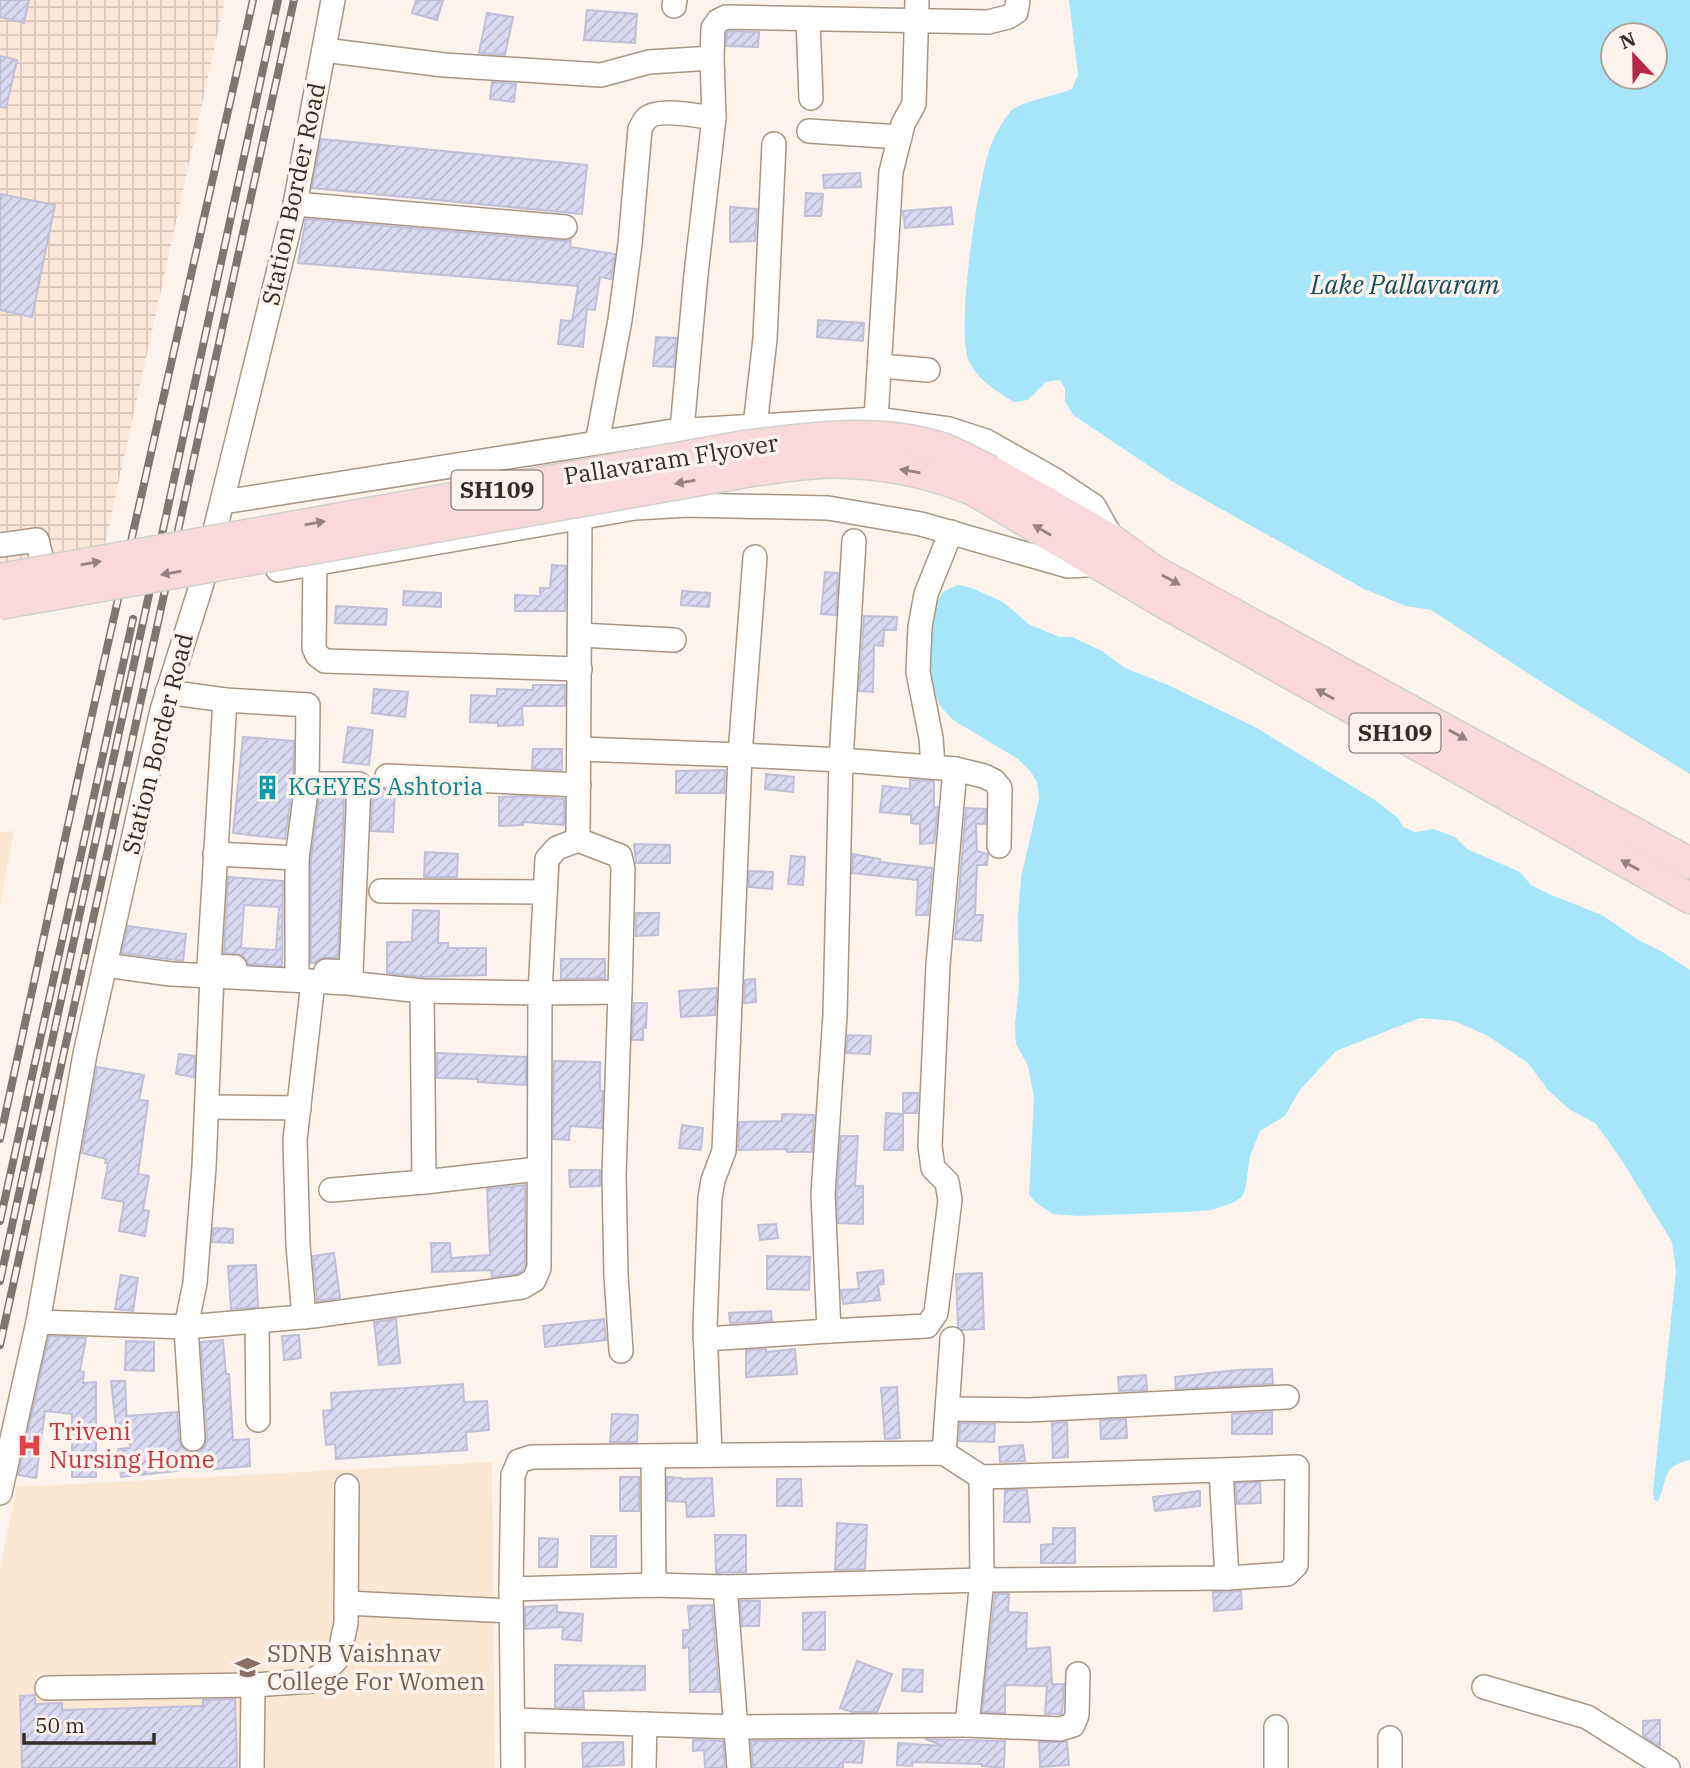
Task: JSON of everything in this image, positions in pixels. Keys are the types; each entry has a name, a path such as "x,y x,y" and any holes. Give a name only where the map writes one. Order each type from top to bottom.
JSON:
{"main road":[{"name":"Pallavaram Flyover","path":"0,579 731,448 841,435 912,440 944,449 983,481 1108,553"},
{"name":"Pallavaram Flyover","path":"0,604 776,468 847,462 910,470 944,478 983,481"},
{"name":"SH109","path":"1108,553 1153,570 1690,863"},
{"name":"SH109","path":"1108,553 1171,607 1690,898"}],"street":[{"name":"Station Border Road","path":"0,1493 38,1322 85,1054 167,692 202,583 295,204 333,0"},
{"path":"682,430 714,118 713,28 718,21 758,9 808,20 863,10 917,11 988,22 1016,12 1018,0"},
{"path":"876,419 891,172 900,136 914,104 917,11"},
{"path":"808,20 811,97"},
{"path":"324,50 444,65 601,75 649,62 712,58"},
{"path":"597,443 620,320 640,129 647,117 655,114 714,118"},
{"path":"808,131 900,136"},
{"path":"755,426 765,339 774,144"},
{"path":"295,204 565,227"},
{"path":"880,366 928,370"},
{"path":"202,583 635,508 688,505 828,508 951,532 1068,566 1108,553 1094,506 1055,480 986,441 948,429 876,419 682,430 223,502"},
{"path":"578,840 580,517"},
{"path":"705,1339 927,1326 936,1313 950,1200 947,1182 933,1168 930,1146 944,768 931,738 918,671 919,627 926,594 951,532"},
{"path":"0,545 37,540 53,606 0,616"},
{"path":"829,1331 822,1194 835,1014 841,760 854,541"},
{"path":"710,1455 705,1339 710,1198 713,1180 724,1151 740,755 755,557"},
{"path":"315,563 314,648 317,655 326,661 580,670"},
{"path":"580,635 674,640"},
{"path":"167,692 225,700 308,705 307,785 297,858 305,976 295,1140 304,1317"},
{"path":"225,700 209,966 422,991 620,992"},
{"path":"580,749 841,760 944,768 984,776 994,781 1000,789 999,846"},
{"path":"387,776 579,785"},
{"path":"105,965 171,974 212,976 305,976 351,972 359,784 307,785"},
{"path":"38,1322 186,1327 257,1321 522,1287 534,1280 539,1268 540,993 547,859 557,848 578,840 620,856 623,869 614,1175 621,1351"},
{"path":"215,854 297,858"},
{"path":"381,891 545,892"},
{"path":"193,1439 186,1327 195,1283 207,1107 212,976"},
{"path":"422,991 424,1182"},
{"path":"207,1107 299,1108"},
{"path":"331,1190 538,1169"},
{"path":"257,1321 258,1420"},
{"path":"944,1453 952,1339"},
{"path":"948,1409 1028,1410 1287,1397"},
{"path":"346,1603 511,1600 654,1585 725,1587 982,1580 1227,1578 1287,1574 1296,1564 1297,1467 981,1477 944,1453 532,1457 519,1461 513,1475 511,1600 513,1768"},
{"path":"653,1456 654,1585"},
{"path":"1221,1470 1227,1578"},
{"path":"967,1726 982,1580 981,1477"},
{"path":"47,1688 253,1685 312,1681 324,1673 336,1660 346,1623 347,1486"},
{"path":"725,1587 739,1768"},
{"path":"513,1720 737,1727 967,1726 1060,1729 1073,1725 1077,1716 1078,1674"},
{"path":"252,1768 253,1685"},
{"path":"1484,1687 1587,1717 1668,1768"},
{"path":"644,1768 645,1724"},
{"path":"1276,1727 1276,1768"},
{"path":"1390,1738 1390,1768"},
{"path":"1629,1768 1633,1745"}],"shaded area":[{"path":"0,0 225,0 105,544 0,564"},
{"path":"14,831 0,906 0,832"},
{"name":"SDNB Vaishnav College For Women","path":"492,1462 495,1768 0,1768 0,1568 17,1487"}],"water":[{"name":"Lake Pallavaram","path":"1069,0 1690,0 1690,774 1431,610 1406,606 1364,589 1173,482 1073,415 1065,401 1065,389 1060,380 1046,382 1028,400 1014,402 976,373 968,359 965,342 967,285 975,217 992,142 1001,125 1016,107 1072,89 1078,75"},
{"path":"958,585 972,588 1003,602 1030,625 1060,637 1072,637 1102,651 1125,668 1168,685 1255,727 1375,800 1398,818 1403,827 1415,832 1434,829 1455,837 1467,849 1520,872 1531,885 1549,894 1602,915 1690,970 1690,1460 1670,1470 1658,1501 1654,1500 1653,1491 1676,1271 1672,1242 1619,1156 1595,1123 1570,1110 1548,1090 1528,1063 1488,1036 1454,1021 1420,1018 1336,1051 1299,1091 1285,1116 1260,1131 1250,1156 1245,1190 1241,1198 1212,1210 1079,1216 1053,1214 1029,1195 1034,1098 1028,1066 1016,1044 1015,1025 1019,986 1018,914 1021,878 1039,798 1037,782 1030,771 1018,759 953,720 941,707 933,690 928,661 929,626 936,603 944,591"}],"building":[{"path":"0,0 29,0 24,23 0,17"},
{"path":"416,0 443,0 437,20 412,13"},
{"path":"587,10 637,14 635,43 584,40"},
{"path":"487,13 513,17 505,55 479,53"},
{"path":"729,31 759,32 758,47 726,46"},
{"path":"0,56 17,60 6,108 0,107"},
{"path":"492,82 516,84 514,102 490,99"},
{"path":"321,139 587,165 582,214 312,188"},
{"path":"860,173 861,187 824,188 823,175"},
{"path":"806,193 823,194 821,216 805,216"},
{"path":"0,194 55,205 32,317 0,310"},
{"path":"730,207 757,209 755,241 730,242"},
{"path":"951,207 953,224 905,228 903,211"},
{"path":"306,219 571,240 570,247 615,254 611,279 600,277 595,310 587,309 583,347 558,344 561,320 572,321 578,286 298,263"},
{"path":"818,320 864,323 863,341 817,337"},
{"path":"656,337 676,338 674,367 653,366"},
{"path":"552,565 566,566 565,611 515,611 515,595 540,596 540,588 550,588"},
{"path":"825,572 838,573 836,615 821,614"},
{"path":"404,591 441,593 441,607 403,605"},
{"path":"682,591 710,593 709,607 681,605"},
{"path":"336,606 387,609 386,625 335,623"},
{"path":"864,616 897,617 896,630 884,630 883,646 874,645 873,692 859,691"},
{"path":"533,685 565,685 565,706 522,706 523,725 498,726 498,723 470,722 471,695 497,696 497,689 533,690"},
{"path":"374,689 408,692 405,717 372,713"},
{"path":"348,727 373,730 369,765 343,762"},
{"name":"KGEYES Ashtoria","path":"243,737 294,741 293,783 285,839 233,833"},
{"path":"533,749 562,749 562,770 532,769"},
{"path":"725,770 724,793 676,793 676,771"},
{"path":"766,774 794,777 793,792 765,789"},
{"path":"910,780 934,781 934,807 938,807 934,843 920,844 920,824 911,823 911,815 880,812 883,786 910,789"},
{"path":"373,788 395,790 393,832 371,831"},
{"path":"499,797 564,799 564,825 523,822 523,825 499,826"},
{"path":"319,798 344,798 338,957 320,958 311,963 311,859"},
{"path":"966,808 986,809 985,824 976,824 977,851 988,854 987,865 977,865 975,915 983,915 981,941 955,939"},
{"path":"634,844 670,845 670,863 636,863"},
{"path":"425,852 458,854 457,877 424,877"},
{"path":"853,854 880,859 880,862 932,868 928,915 916,915 918,880 852,873"},
{"path":"791,856 805,857 803,885 788,884"},
{"path":"749,871 773,872 772,889 749,887"},
{"path":"228,877 283,881 282,966 248,964 242,955 224,953","holes":["244,905 279,907 276,950 241,948"]},
{"path":"413,910 439,911 438,943 448,943 448,948 486,948 486,975 423,977 387,973 387,942 412,942"},
{"path":"636,913 659,913 658,935 636,936"},
{"path":"128,926 186,934 183,961 122,953"},
{"path":"561,959 605,959 605,978 561,979"},
{"path":"755,979 756,1002 744,1003 745,980"},
{"path":"717,988 715,1015 681,1017 679,991"},
{"path":"634,1003 647,1003 643,1040 632,1040"},
{"path":"848,1035 871,1036 870,1054 846,1053"},
{"path":"437,1053 526,1057 526,1085 478,1082 478,1079 437,1078"},
{"path":"179,1054 195,1056 194,1077 176,1074"},
{"path":"554,1061 600,1062 600,1091 603,1091 602,1128 570,1126 569,1140 553,1139"},
{"path":"97,1067 144,1075 139,1100 148,1101 138,1174 149,1176 143,1210 149,1211 145,1236 119,1231 124,1202 102,1198 108,1163 105,1163 106,1159 82,1153"},
{"path":"903,1093 918,1093 917,1113 903,1113"},
{"path":"886,1113 903,1114 903,1150 884,1150"},
{"path":"782,1114 814,1115 812,1152 787,1152 787,1149 738,1150 739,1122 782,1121"},
{"path":"682,1125 703,1128 701,1150 679,1148"},
{"path":"841,1136 858,1136 855,1186 863,1186 863,1224 838,1223"},
{"path":"569,1170 600,1170 600,1186 570,1187"},
{"path":"525,1185 523,1270 517,1274 492,1277 491,1270 432,1272 431,1243 450,1243 451,1258 490,1255 487,1189"},
{"path":"776,1224 778,1238 760,1240 758,1225"},
{"path":"213,1228 233,1229 233,1243 212,1242"},
{"path":"334,1253 340,1298 317,1301 313,1256"},
{"path":"767,1256 810,1257 809,1290 767,1289"},
{"path":"256,1265 258,1307 231,1309 228,1266"},
{"path":"883,1270 884,1284 878,1285 880,1300 843,1304 841,1290 859,1289 857,1273"},
{"path":"982,1273 984,1329 962,1330 958,1327 956,1274"},
{"path":"121,1275 138,1278 133,1311 115,1309"},
{"path":"771,1311 772,1321 730,1323 729,1313"},
{"path":"396,1319 400,1363 379,1365 374,1322"},
{"path":"604,1319 606,1340 545,1347 543,1326"},
{"path":"299,1335 301,1358 284,1360 282,1336"},
{"path":"49,1336 86,1338 80,1371 84,1372 83,1383 96,1382 96,1477 72,1477 72,1414 45,1411 36,1478 18,1475"},
{"path":"223,1340 226,1374 229,1374 233,1440 249,1439 250,1466 121,1477 118,1449 130,1448 127,1416 177,1412 182,1447 193,1453 205,1446 207,1438 201,1342"},
{"path":"126,1341 154,1342 154,1371 125,1370"},
{"path":"766,1349 766,1352 795,1349 797,1374 746,1377 746,1350"},
{"path":"1272,1369 1273,1384 1176,1389 1175,1377"},
{"path":"1146,1375 1147,1390 1119,1391 1118,1377"},
{"path":"111,1381 125,1381 127,1426 116,1427"},
{"path":"463,1384 464,1402 487,1401 489,1430 466,1432 467,1450 336,1459 335,1444 326,1445 323,1411 332,1410 331,1393"},
{"path":"897,1387 900,1438 885,1439 881,1388"},
{"path":"1272,1412 1272,1434 1232,1434 1232,1414"},
{"path":"612,1414 638,1415 637,1442 610,1442"},
{"path":"1126,1419 1127,1438 1101,1439 1100,1420"},
{"path":"1067,1422 1068,1457 1053,1458 1052,1423"},
{"path":"960,1423 995,1424 994,1442 959,1441"},
{"path":"1023,1445 1025,1461 1000,1462 999,1447"},
{"path":"620,1477 639,1477 639,1511 620,1511"},
{"path":"667,1477 712,1478 714,1516 687,1517 686,1502 667,1501"},
{"path":"777,1479 801,1479 802,1506 777,1506"},
{"path":"1260,1482 1261,1503 1237,1504 1236,1483"},
{"path":"1005,1490 1027,1490 1030,1522 1004,1522"},
{"path":"1200,1491 1200,1506 1155,1511 1153,1497"},
{"path":"837,1523 867,1525 865,1569 835,1570"},
{"path":"1053,1528 1075,1528 1075,1563 1041,1563 1041,1545 1053,1544"},
{"path":"715,1535 746,1535 746,1572 716,1573"},
{"path":"591,1536 616,1536 616,1567 591,1567"},
{"path":"539,1538 558,1539 557,1567 539,1567"},
{"path":"1241,1591 1242,1609 1214,1611 1213,1592"},
{"path":"995,1594 1009,1594 1008,1612 1027,1613 1026,1649 1050,1647 1052,1684 1064,1684 1062,1714 1045,1714 1047,1686 1005,1685 1005,1713 982,1712"},
{"path":"740,1601 760,1601 759,1626 742,1626"},
{"path":"557,1605 557,1612 583,1614 581,1641 562,1639 563,1627 525,1629 525,1607"},
{"path":"712,1605 719,1692 690,1692 689,1647 683,1648 683,1630 690,1630 688,1606"},
{"path":"825,1612 825,1650 803,1650 803,1613"},
{"path":"857,1661 892,1674 877,1712 852,1712 840,1708"},
{"path":"555,1665 645,1666 645,1690 583,1691 584,1708 555,1707"},
{"path":"903,1669 923,1670 922,1692 902,1691"},
{"path":"35,1695 35,1704 62,1703 62,1710 203,1706 203,1700 235,1699 237,1768 22,1768 20,1696"},
{"path":"1660,1720 1660,1747 1643,1736 1643,1721"},
{"path":"925,1739 1005,1741 1004,1768 982,1764 912,1762 912,1766 897,1765 898,1743 944,1746"},
{"path":"693,1740 723,1741 725,1768 705,1768 704,1750 693,1751"},
{"path":"751,1741 864,1741 862,1763 843,1762 843,1768 753,1768"},
{"path":"623,1742 624,1765 583,1767 582,1743"},
{"path":"1039,1742 1067,1742 1069,1765 1040,1767"}],"railway":[{"path":"0,1139 89,728 253,0"},
{"path":"0,1281 278,0"},
{"path":"0,1345 294,0"},
{"path":"0,1221 133,619"}],"place":[{"name":"KGEYES Ashtoria","path":"268,787"},
{"name":"Triveni Nursing Home","path":"29,1446"},
{"name":"SDNB Vaishnav College For Women","path":"247,1668"}]}
